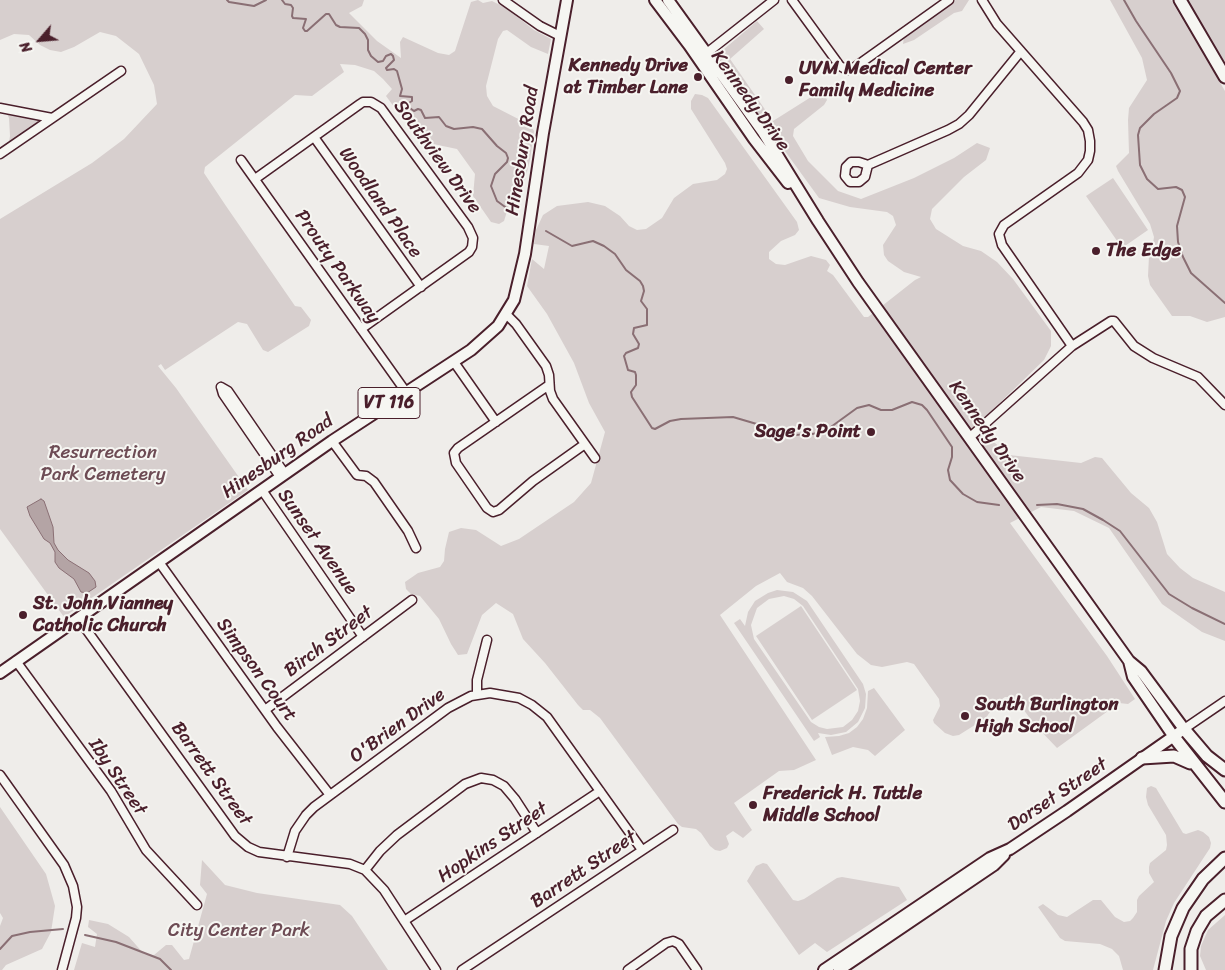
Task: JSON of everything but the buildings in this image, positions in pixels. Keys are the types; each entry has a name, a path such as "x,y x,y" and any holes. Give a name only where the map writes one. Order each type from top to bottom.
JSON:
{"highway":[{"path":"1180,0 1225,77"},
{"path":"1184,729 1208,756 1225,770"},
{"path":"1174,737 1225,802"},
{"path":"1142,758 1174,756 1186,760 1198,769"},
{"path":"1165,970 1172,936 1183,908 1203,879 1225,858"},
{"path":"1191,970 1191,949 1200,926 1210,911 1225,900"}],"main road":[{"name":"Hinesburg Road","path":"0,672 332,440 454,362 498,326 517,292 567,0"},
{"name":"Kennedy Drive","path":"655,0 702,56"},
{"name":"Kennedy Drive","path":"668,0 754,139 818,222 858,282 1130,661 1142,671 1184,729"},
{"name":"Kennedy Drive","path":"1130,661 1133,677 1174,737"},
{"name":"Dorset Street","path":"824,970 990,858 1010,849 1184,729"},
{"name":"Dorset Street","path":"839,970 994,865 1010,849"}],"street":[{"path":"503,0 540,26 560,36"},
{"path":"702,56 774,0"},
{"path":"792,0 840,66 847,70 855,67 949,0"},
{"path":"982,0 993,19 1083,122 1089,135 1090,151 1088,160 1078,173 1004,225 999,234 1002,245 1072,346"},
{"path":"868,165 959,124 969,115 1021,51"},
{"path":"0,154 121,71"},
{"name":"Southview Drive","path":"314,137 360,104 364,102 375,103 382,108 468,227 473,238 472,247 469,252 361,329"},
{"path":"0,108 52,118"},
{"path":"254,179 314,137"},
{"name":"Woodland Place","path":"314,137 420,287"},
{"name":"Prouty Parkway","path":"241,160 406,392"},
{"path":"506,314 516,324 546,366 554,402 595,458"},
{"path":"969,438 1072,346 1111,320 1114,321 1134,346 1154,358 1198,377 1225,405"},
{"path":"454,362 496,422"},
{"path":"549,385 458,448 454,456 456,463 490,511 499,510 533,481 584,444"},
{"path":"222,387 228,391 282,475 223,394 222,387"},
{"path":"332,440 357,475 366,476 374,482 408,531 416,548"},
{"name":"Sunset Avenue","path":"262,490 363,636"},
{"name":"Simpson Court","path":"159,562 265,710 330,795"},
{"name":"Birch Street","path":"265,710 412,600"},
{"name":"Barrett Street","path":"78,618 235,836 248,847 258,852 350,864 365,870"},
{"path":"477,695 477,680 487,640"},
{"name":"Iby Street","path":"16,661 111,791 146,850 197,905"},
{"name":"O'Brien Drive","path":"287,857 292,837 302,820 314,807 448,708 463,700 490,693 511,696 525,701 538,709 552,723 642,850"},
{"name":"Dorset Street","path":"1184,729 1225,702"},
{"path":"0,775 64,865 73,886 77,908 76,918 62,970"},
{"path":"436,970 384,890 365,870 391,839 465,784 481,778 493,780 504,786 515,799 537,833"},
{"name":"Hopkins Street","path":"404,921 600,791"},
{"name":"Barrett Street","path":"462,970 673,830"},
{"path":"628,970 666,943 673,941 679,944 697,970"}],"green space":[{"name":"Resurrection Park Cemetery","path":"0,0 364,0 362,6 349,13 377,41 401,58 400,42 403,37 438,53 449,55 455,51 471,2 478,0 483,3 492,1 506,8 534,30 551,39 548,54 531,47 507,30 503,31 498,39 486,86 487,96 493,106 530,125 534,131 530,160 522,192 509,205 504,221 499,224 491,222 473,196 475,174 457,149 419,141 386,96 392,89 374,71 355,65 340,64 344,72 312,96 295,95 205,167 204,173 295,306 301,307 311,320 309,326 268,352 263,350 247,324 238,322 165,370 161,364 158,366 176,388 248,490 64,617 0,529 0,219 92,163 124,139 157,104 154,85 139,54 116,36 100,32 61,52 50,50 40,45 29,35 14,34 0,40"},
{"path":"956,0 969,0 962,11 954,13 914,40 903,44 904,37"},
{"path":"1110,0 1171,0 1225,91 1225,317 1207,322 1190,316 1172,316 1150,285 1148,276 1149,256 1151,256 1154,237 1150,224 1116,166 1129,153 1129,108 1147,80 1142,58"},
{"path":"1187,0 1225,0 1225,66 1198,19"},
{"path":"757,21 764,29 730,59 773,121 819,92 825,94 827,100 824,105 794,129 793,136 808,161 838,191 861,199 914,178 954,158 977,143 990,148 986,160 964,177 932,209 930,219 936,229 963,246 981,251 997,262 1013,279 1051,331 1051,346 1044,360 980,422 988,437 1009,455 1081,463 1095,457 1102,458 1131,493 1149,508 1157,522 1167,554 1193,578 1225,592 1225,641 1202,632 1162,604 1109,528 1074,511 1041,507 1010,523 1107,656 1135,699 1128,704 1119,703 1057,748 1014,699 1009,697 1005,697 995,704 986,718 959,735 953,736 945,733 934,723 933,720 940,706 939,699 914,664 907,662 882,667 871,665 857,654 812,596 803,588 787,582 780,573 756,586 720,615 816,760 794,770 779,771 734,803 752,830 743,838 733,831 726,836 729,844 727,848 720,851 710,846 696,829 682,827 678,824 600,718 590,710 583,710 578,705 545,663 523,639 513,614 496,603 482,615 467,654 458,655 439,619 420,596 411,594 406,589 405,582 418,573 440,567 444,561 449,532 461,528 476,530 501,546 519,539 574,502 591,483 605,432 589,403 574,363 547,314 527,286 532,259 544,269 549,246 534,244 536,230 543,215 557,206 588,202 605,206 620,216 629,226 637,230 646,229 662,218 674,198 693,184 717,180 725,174 727,169 725,163 691,109 691,101 695,94 708,98 797,222 799,230 795,235 781,241 769,252 769,259 776,264 785,265 811,256 826,260 830,265 827,271 833,275 864,317 868,317 921,277 904,272 888,261 884,255 883,245 896,225 893,216 887,212 850,207 819,198 716,56"},
{"path":"5,110 46,119 8,148 10,136 9,118"},
{"name":"The Edge","path":"1113,178 1148,230 1122,248 1086,196"},
{"path":"777,590 793,592 807,601 863,684 866,694 865,708 858,722 846,732 831,735 818,733 820,737 814,741 734,623 740,619 745,626 748,612 755,601","holes":["784,596 794,599 803,606 858,689 860,701 858,711 852,720 843,727 827,729 811,722 754,639 751,625 757,608 769,599"]},
{"path":"801,606 857,690 812,720 756,636"},
{"path":"874,688 905,730 875,756 868,750 853,747 832,755 825,737 849,733 857,727 863,719 867,708 868,691"},
{"path":"1151,786 1156,788 1183,833 1186,834 1198,830 1209,837 1211,843 1210,848 1174,903 1166,921 1153,970 1123,970 1119,956 1112,949 1100,944 1065,941 1060,938 1038,907 1043,904 1058,915 1067,917 1093,900 1101,900 1115,917 1124,922 1130,921 1133,918 1137,912 1139,896 1154,882 1149,873 1150,863 1166,850 1167,845 1166,835 1148,805 1146,797 1147,788"},
{"path":"0,807 46,874 55,906 51,932 42,949 6,965 2,970 0,970 0,926 3,918 0,913"},
{"name":"City Center Park","path":"202,860 225,885 257,893 340,905 352,916 388,970 74,970 82,943 95,947 97,934 88,927 89,920 108,924 129,937 144,954 154,955 166,945 172,945 184,960 189,959 207,894 200,885"},
{"path":"763,863 767,864 793,900 804,899 837,878 842,877 899,887 907,900 827,952 815,943 799,955 747,881 756,866"},
{"path":"1225,915 1225,970 1206,970 1200,956 1201,946 1208,930"}],"shaded area":[{"path":"41,499 44,501 53,527 54,543 58,550 68,560 89,573 95,581 96,587 87,593 81,592 74,579 59,568 55,562 55,552 50,543 44,539 30,516 27,507"}],"waterway":[{"path":"227,0 229,2 254,6 266,0"},
{"path":"282,0 293,8 293,18 306,19 303,28 305,31 326,14 329,14 336,25 340,27 359,28 368,40 368,50 371,56 378,62 383,61 386,56 391,54 394,60 386,68 387,70 394,69 397,71 402,89 400,96 412,97 412,101 407,106 414,111 421,110 425,118 439,117 446,126 454,129 473,127 482,129 506,153 508,158 507,162 495,174 491,186 497,201 516,215"},
{"path":"1124,0 1171,73 1180,91 1177,98 1154,114 1140,128 1138,135 1140,165 1147,179 1158,189 1176,187 1182,190 1185,197 1177,226 1178,242 1183,257 1191,273 1225,303"},
{"path":"546,231 572,246 593,241 604,246 615,254 626,270 640,281 643,286 644,291 641,301 647,309 647,325 634,328 633,334 639,344 638,348 626,353 624,356 628,370 635,372 636,375 636,385 631,392 632,397 652,428 655,429 670,421 681,419 733,417 794,435 812,434 824,432 857,408 869,405 881,410 892,410 912,402 922,405 927,410 952,447 952,457 948,470 950,480 963,494 977,502 999,505"},
{"path":"1037,505 1057,504 1083,509 1103,520 1120,531 1169,594 1225,624"},
{"path":"0,949 12,936 30,932 63,929"},
{"path":"85,935 116,942 160,959 171,970"}],"place":[{"name":"Kennedy Drive at Timber Lane","path":"698,77"},
{"name":"UVM Medical Center Family Medicine","path":"789,80"},
{"name":"The Edge","path":"1096,251"},
{"name":"Sage's Point","path":"871,432"},
{"name":"St. John Vianney Catholic Church","path":"23,615"},
{"name":"South Burlington High School","path":"965,716"},
{"name":"Frederick H. Tuttle Middle School","path":"753,805"}]}
